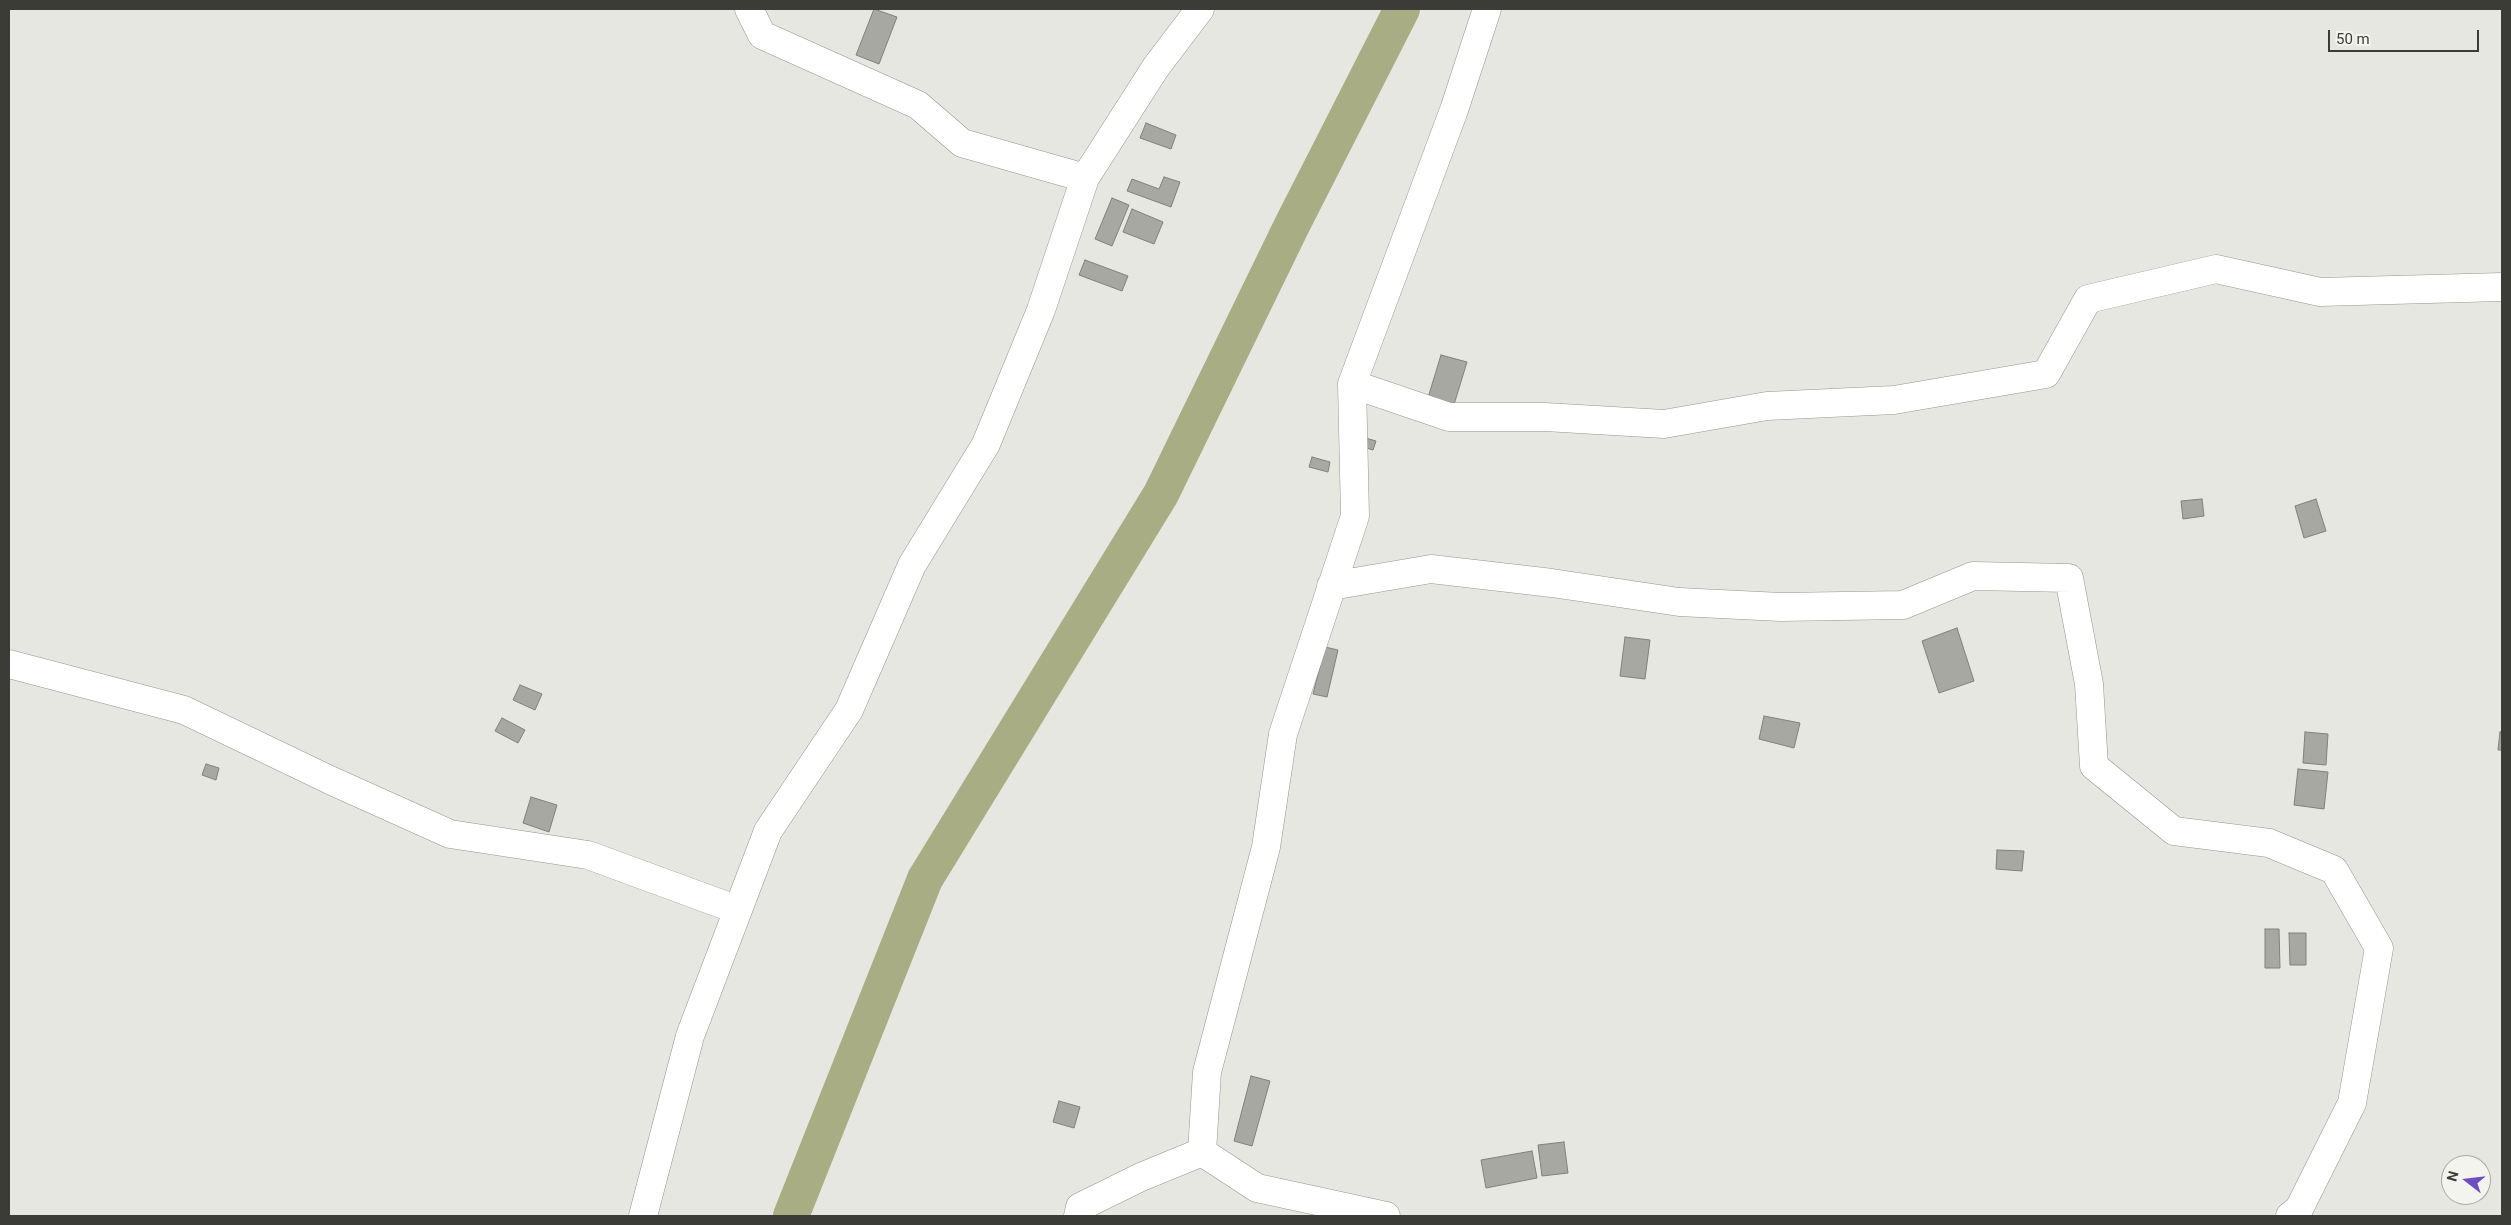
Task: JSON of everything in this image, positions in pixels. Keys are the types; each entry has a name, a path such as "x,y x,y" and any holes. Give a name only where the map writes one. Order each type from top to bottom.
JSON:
{"street":[{"path":"749,9 762,34 918,105 962,143 1086,178"},
{"path":"643,1216 690,1036 768,831 848,710 912,564 986,444 1041,310 1086,178 1156,67 1200,9"},
{"path":"1202,1152 1207,1072 1266,847 1283,734 1355,516 1352,384 1454,110 1487,9"},
{"path":"1352,384 1449,417 1545,418 1664,424 1767,406 1894,400 2046,374 2088,299 2216,269 2320,292 2502,287"},
{"path":"1331,586 1431,568 1552,583 1679,602 1781,608 1903,605 1973,576 2068,578 2089,684 2094,766 2174,831 2269,843 2334,870 2379,948 2352,1103 2299,1209 2290,1216"},
{"path":"9,664 184,710 332,781 450,834 588,855 738,910"},
{"path":"1078,1216 1080,1207 1141,1177 1202,1152"},
{"path":"1202,1152 1257,1188 1386,1216"}],"building":[{"path":"874,9 897,17 879,64 856,55"},
{"path":"1146,123 1176,135 1171,149 1140,138"},
{"path":"1164,177 1180,182 1171,207 1127,191 1132,179 1159,189"},
{"path":"1112,198 1129,205 1112,246 1095,239"},
{"path":"1132,209 1163,222 1154,244 1123,232"},
{"path":"1085,260 1128,276 1122,291 1079,275"},
{"path":"1441,355 1467,362 1449,421 1423,414"},
{"path":"1359,436 1376,441 1373,450 1356,445"},
{"path":"1312,457 1330,462 1328,472 1309,467"},
{"path":"2202,499 2204,516 2183,519 2181,501"},
{"path":"2316,499 2326,531 2304,538 2295,506"},
{"path":"1957,628 1974,681 1939,693 1922,641"},
{"path":"1625,637 1650,640 1645,679 1620,676"},
{"path":"1325,647 1338,650 1327,697 1313,694"},
{"path":"520,685 542,694 535,710 513,700"},
{"path":"1764,716 1800,723 1794,748 1759,739"},
{"path":"502,718 525,730 518,743 495,731"},
{"path":"2305,732 2328,734 2326,765 2303,763"},
{"path":"2500,732 2502,732 2502,750 2498,750"},
{"path":"206,764 219,768 216,780 202,775"},
{"path":"2298,769 2328,772 2324,809 2294,805"},
{"path":"531,797 557,805 549,832 523,823"},
{"path":"1997,850 2024,851 2022,871 1996,869"},
{"path":"2265,929 2279,929 2280,968 2265,968"},
{"path":"2289,933 2306,933 2306,965 2290,965"},
{"path":"1251,1076 1270,1081 1252,1146 1234,1141"},
{"path":"1059,1101 1080,1107 1074,1128 1053,1122"},
{"path":"1564,1142 1568,1173 1542,1176 1538,1145"},
{"path":"1532,1151 1537,1178 1486,1188 1481,1160"}],"waterway":[{"path":"791,1216 925,879 1161,494 1292,225 1402,9"}]}
